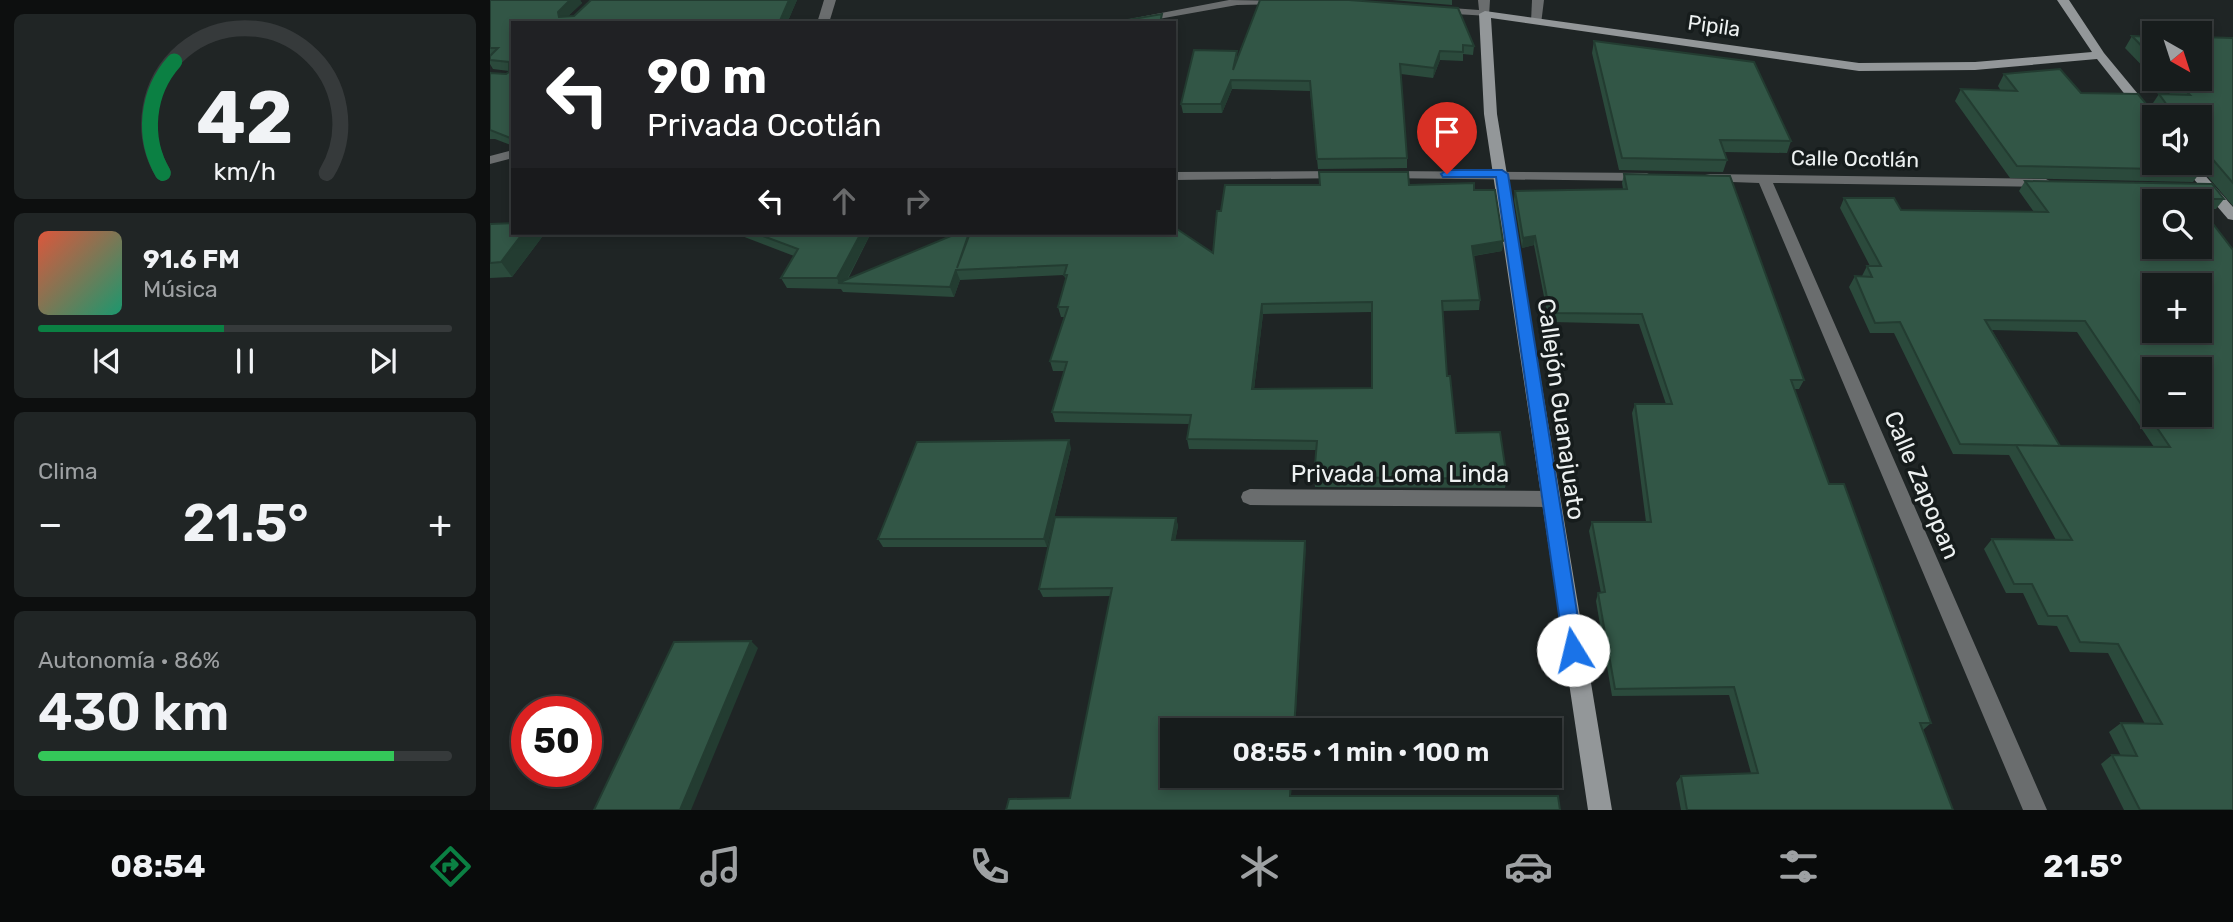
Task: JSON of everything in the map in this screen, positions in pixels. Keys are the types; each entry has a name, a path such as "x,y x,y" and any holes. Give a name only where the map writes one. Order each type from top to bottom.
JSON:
{"main road":[{"path":"2063,0 2100,55 2142,107"},
{"name":"Pipila","path":"1485,14 1858,67 1975,66 2100,55"},
{"name":"Callejón Guanajuato","path":"1485,14 1485,75 1491,131 1502,174 1600,810"},
{"path":"2194,175 2200,187 2233,216"}],"street":[{"path":"824,21 831,0"},
{"path":"1484,0 1485,14"},
{"path":"1537,22 1538,0"},
{"path":"1123,21 1189,4 1292,1"},
{"name":"Pipila","path":"1430,9 1485,14"},
{"path":"490,160 511,155"},
{"path":"1176,176 1502,174 1667,177"},
{"name":"Calle Ocotlán","path":"1695,178 2055,184"},
{"name":"Calle Zapopan","path":"1764,179 2035,810"},
{"name":"Privada Loma Linda","path":"1250,497 1550,499"}],"building":[{"path":"490,0 570,0 558,12 559,17 574,16 591,0 789,0 780,21 511,21 511,138 490,130 490,73 506,74 509,72 509,62 490,60 490,56 498,48 490,48"},
{"path":"1260,0 1349,0 1458,8 1474,46 1463,45 1463,52 1440,51 1434,68 1400,64 1407,158 1317,159 1310,81 1231,80 1221,104 1181,104 1194,50 1237,51 1233,70"},
{"path":"1162,14 1160,21 1122,21"},
{"path":"2132,36 2142,36 2142,46"},
{"path":"2212,37 2233,38 2233,183 2212,158 2212,105 2167,105 2159,94 2190,95 2186,91 2212,91"},
{"path":"1594,41 1754,62 1791,141 1720,140 1727,160 1622,158"},
{"path":"2060,69 2081,93 2138,94 2147,105 2142,105 2142,169 2017,166 1961,89 2017,91 2004,74"},
{"path":"1319,172 1408,172 1409,185 1474,183 1474,190 1495,190 1503,241 1472,246 1480,300 1442,301 1447,376 1450,376 1456,433 1500,432 1507,479 1314,477 1317,441 1187,439 1191,415 1052,412 1067,362 1050,361 1068,307 1058,307 1067,265 956,270 950,287 838,283 953,235 968,235 957,268 969,235 1176,235 1176,228 1213,253 1217,211 1221,211 1225,185 1320,185","holes":["1372,302 1372,388 1252,389 1262,304"]},
{"path":"1624,174 1730,176 1804,380 1791,380 1829,484 1844,484 1931,723 1920,723 1953,810 1687,810 1681,776 1758,773 1734,687 1615,689 1598,593 1605,592 1592,522 1651,522 1635,404 1672,404 1642,314 1554,313 1552,303 1548,303 1535,236 1523,238 1515,191 1627,189"},
{"path":"2025,181 2212,184 2224,199 2212,199 2212,189 2142,189 2142,259 2212,259 2212,223 2233,250 2233,810 2140,810 2112,755 2137,756 2121,723 2162,724 2118,644 2080,642 2067,616 2048,616 2032,584 2014,584 1992,539 2072,540 2016,445 1960,444 1900,322 1875,323 1855,276 1872,277 1867,266 1881,266 1844,198 1894,198 1901,210 2048,212","holes":["1985,320 2085,321 2142,405 2142,357 2212,357 2212,427 2157,427 2170,447 2060,446"]},
{"path":"511,223 511,235 521,235 501,262 490,263 490,224"},
{"path":"760,235 860,235 837,278 781,278 798,249"},
{"path":"1069,440 1044,539 878,539 917,442"},
{"path":"1055,517 1176,518 1172,540 1305,541 1295,718 1160,718 1160,788 1290,788 1290,796 1558,796 1560,810 1006,810 1009,799 1070,798 1112,588 1039,589"},
{"path":"751,641 680,810 594,810 674,642"}],"route":[{"path":"1447,174 1502,174 1573,650"}]}
